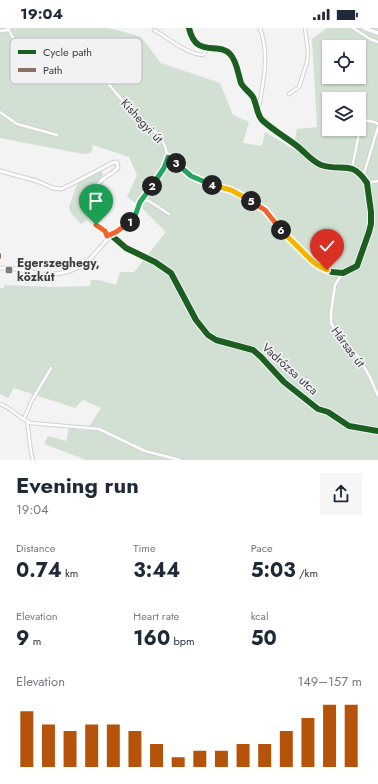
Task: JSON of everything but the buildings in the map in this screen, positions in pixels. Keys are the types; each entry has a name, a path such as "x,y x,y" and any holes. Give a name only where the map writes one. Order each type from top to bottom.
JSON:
{"main road":[{"path":"364,28 378,33"}],"street":[{"path":"168,157 185,172 198,180 238,193 257,204 265,210 279,228 317,265 327,270 343,273 357,266 369,232 371,217 367,183 352,168 325,166 316,162 262,120 259,117 252,96 242,84 231,55 226,51 201,46 190,34 189,28"},
{"path":"258,113 266,63 264,41 260,28"},
{"path":"289,94 299,87 307,62 308,51 305,28"},
{"path":"353,28 370,39 378,42"},
{"name":"Kishegyi út","path":"0,31 8,29 13,38"},
{"path":"154,30 183,48 197,54 203,55 208,48"},
{"name":"Kishegyi út","path":"0,268 12,268 48,275 62,273 78,267 90,260 109,235 132,220 164,168 168,157 165,146 159,135 133,113 108,84"},
{"path":"0,112 17,124 56,135"},
{"path":"363,178 378,126 374,122 366,120"},
{"path":"352,168 359,136"},
{"path":"0,171 61,189 112,163 117,162 118,168 100,182 95,188 90,196 88,205 88,214 91,220 109,235"},
{"path":"367,183 378,181"},
{"path":"143,200 149,201 169,214"},
{"name":"Vadrózsa utca","path":"109,235 126,248 155,262 171,273 196,320 208,336 216,340 253,350 284,382 318,409 328,412 349,426 378,432"},
{"name":"Hársas út","path":"343,273 335,285 330,313 331,323 335,331 357,355 370,377 378,396"},
{"path":"24,419 31,402 51,368"},
{"path":"0,404 10,408 27,422 30,435 30,451 33,460"},
{"path":"27,422 99,429 145,451 180,460"}],"green space":[{"path":"0,28 107,28 142,38 10,38 10,84 142,84 142,38 161,63 220,83 233,115 249,122 243,143 262,146 265,132 293,149 297,129 317,127 312,39 327,28 378,28 378,460 84,460 44,444 48,436 66,441 69,428 86,431 101,408 83,400 75,408 14,388 8,398 0,394 0,288 4,288 5,285 51,287 90,286 91,280 99,280 116,285 120,272 134,272 166,232 140,206 127,197 137,175 129,157 93,145 91,153 83,154 0,138"},
{"path":"99,171 102,171 103,175 92,187 86,199 85,207 88,220 81,224 71,213 69,207 76,187 79,183"}],"cycle path":[{"path":"168,157 191,176 205,183 238,193 265,210 285,234 321,268 332,272 343,273 357,266 371,224 367,183 356,171 346,168 329,167 317,163 262,120 253,97 241,83 236,64 230,54 225,50 208,48 197,43 192,37 189,28"},
{"path":"111,235 126,248 155,262 171,273 196,320 208,335 216,340 253,350 284,382 318,409 328,412 349,426 378,431"}],"place":[{"name":"Egerszeghegy, közkút","path":"9,270"}],"route":[{"path":"96,225 105,231 107,236 121,229 132,220 140,202 164,168 168,157 185,172 198,180 238,193 257,204 265,210 279,228 306,255 317,265 327,270"}]}
